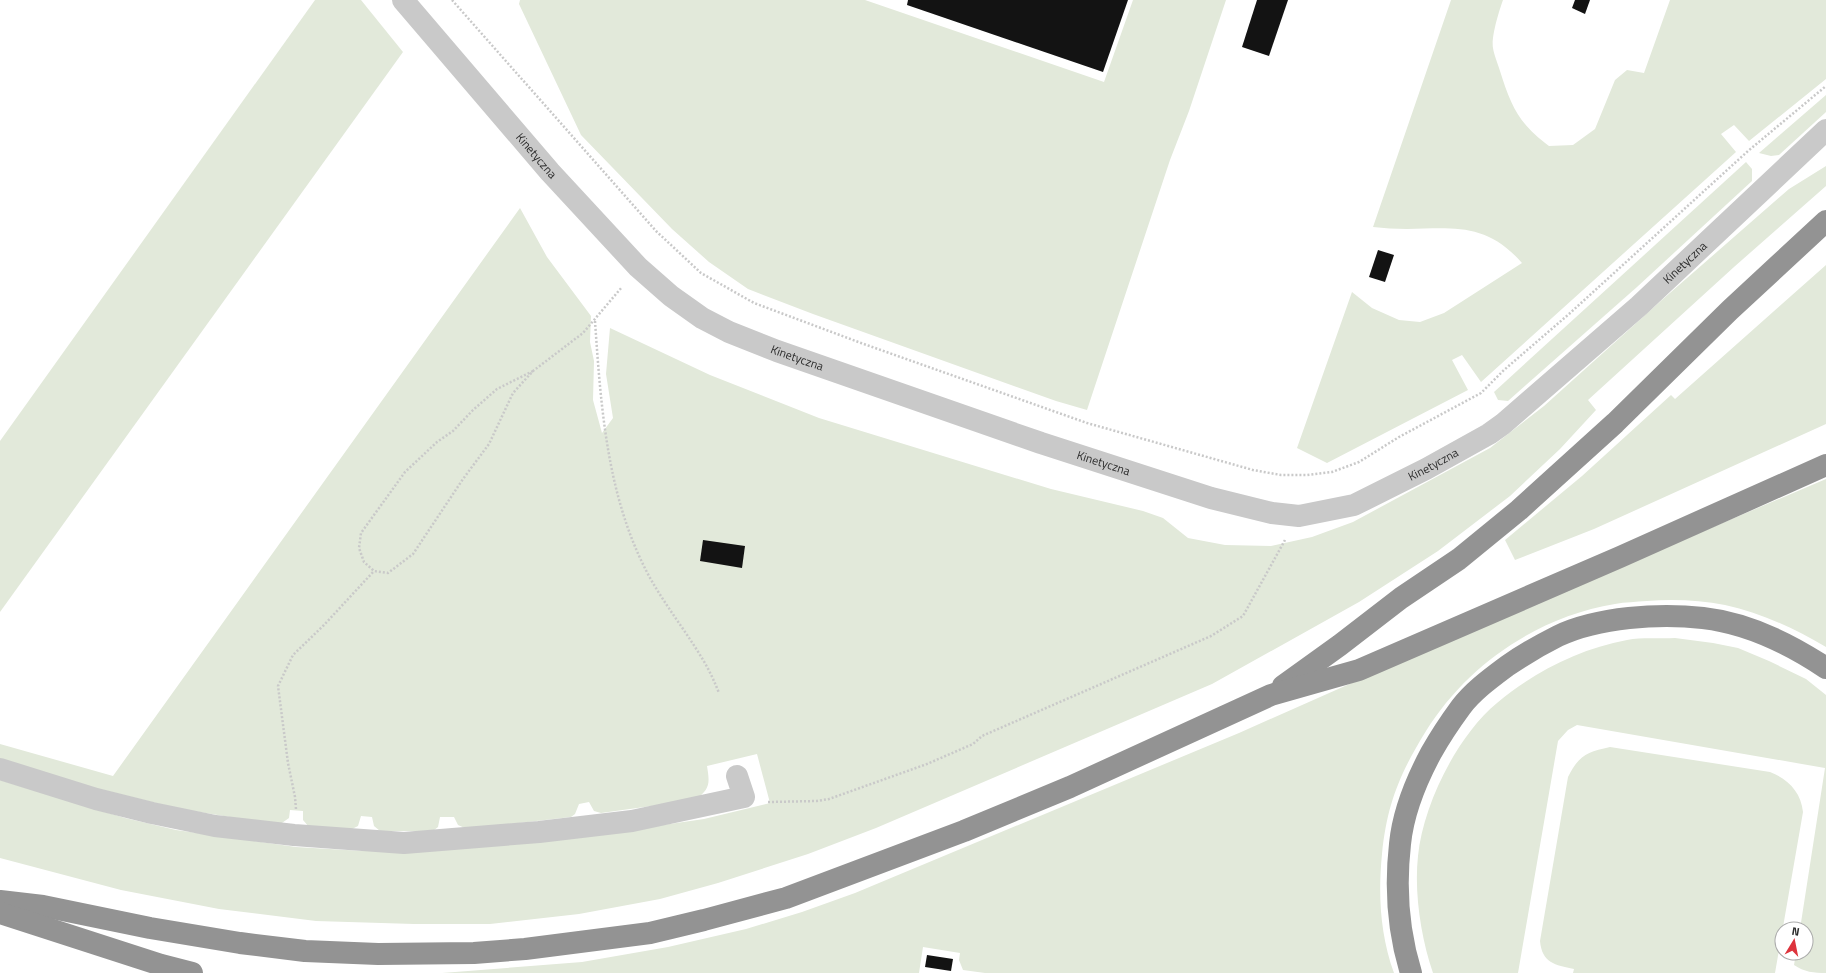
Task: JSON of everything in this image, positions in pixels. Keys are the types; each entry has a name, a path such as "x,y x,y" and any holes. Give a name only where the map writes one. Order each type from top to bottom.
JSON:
{"highway":[{"path":"1271,695 1401,598 1459,558 1519,510 1615,424 1730,310 1826,221"},
{"path":"0,901 44,906 197,937 305,951 414,954 474,953 526,949 650,933 786,898 964,831 1070,787 1271,695 1359,670 1620,557 1826,465"},
{"path":"1411,973 1403,947 1398,914 1397,876 1400,842 1410,801 1425,764 1444,730 1462,706 1491,677 1521,656 1559,636 1598,624 1626,618 1670,616 1704,618 1737,626 1773,638 1826,668"},
{"path":"0,913 160,965 192,973"}],"street":[{"name":"Kinetyczna","path":"403,0 550,172 638,267 671,296 702,318 730,332 777,351 1034,441 1211,498 1272,513 1299,516 1354,505 1426,469 1504,424 1639,306 1826,130"},
{"path":"0,769 96,799 152,813 215,826 294,835 404,843 539,832 632,821 744,796 738,776"}],"path":[{"path":"452,0 656,231 701,273 754,303 861,343 1087,423 1253,470 1281,475 1306,475 1332,472 1359,462 1399,437 1481,393 1504,370 1570,314 1748,152 1826,86"},
{"path":"533,371 497,388 453,431 437,442 405,472 361,533 359,548 364,562 374,571 388,573 413,554 463,479 489,444 513,393 533,371 583,333 638,267"},
{"path":"595,320 600,388 609,462 625,523 649,576 707,666 719,692"},
{"path":"744,796 766,802 817,801 829,799 927,764 973,744 982,736 1211,636 1243,616 1299,516"},
{"path":"294,835 295,797 288,764 278,686 293,655 324,625 374,571"}],"green space":[{"path":"315,0 361,0 403,52 0,612 0,441"},
{"path":"520,0 865,0 1104,82 1133,0 1226,0 1189,111 1170,160 1087,410 1056,401 813,314 748,289 709,262 672,229 581,135 519,4"},
{"path":"1451,0 1503,0 1493,37 1495,57 1508,94 1517,113 1530,130 1549,146 1573,145 1595,129 1615,80 1627,70 1644,73 1670,0 1826,0 1826,79 1749,141 1734,125 1721,134 1736,152 1481,382 1462,355 1452,360 1468,390 1327,463 1297,448 1352,292 1372,308 1399,320 1420,322 1444,313 1522,263 1509,250 1483,234 1440,228 1403,229 1373,227"},
{"path":"1826,95 1826,112 1779,155 1771,156 1759,153"},
{"path":"1746,162 1752,169 1752,181 1637,287 1508,401 1498,400 1494,392"},
{"path":"1826,166 1826,186 1734,267 1588,400 1596,410 1560,449 1510,496 1438,551 1359,602 1212,684 876,828 808,854 718,883 660,899 579,914 490,924 414,924 316,921 219,909 121,890 0,858 0,780 125,818 176,830 296,847 363,851 453,849 642,828 704,819 770,803 757,754 707,766 708,786 704,793 695,800 601,813 594,811 589,802 579,804 575,814 571,817 467,829 458,825 454,817 440,817 438,827 433,831 380,831 374,826 372,817 361,816 358,826 352,829 309,827 303,820 303,811 290,810 289,818 279,825 181,809 109,792 0,760 0,744 113,776 520,208 547,257 591,316 590,342 594,361 593,400 602,433 613,418 606,374 610,328 710,375 819,418 1051,489 1143,511 1163,518 1188,538 1225,545 1271,546 1312,537 1353,522 1490,448 1544,406 1789,189"},
{"path":"1826,265 1826,424 1594,529 1515,560 1505,540 1582,476 1671,395 1675,399"},
{"path":"1826,479 1826,647 1777,622 1751,612 1725,605 1676,600 1623,603 1586,610 1558,620 1532,632 1483,665 1462,685 1443,707 1417,746 1402,775 1391,804 1387,820 1382,854 1380,899 1383,929 1389,958 1394,973 985,973 963,970 959,960 960,953 923,947 919,973 442,973 582,962 668,947 746,929 802,912 855,893 1239,733 1487,623"},
{"path":"1675,638 1738,648 1806,679 1826,695 1826,973 1809,972 1794,965 1795,961 1814,961 1814,921 1801,921 1825,768 1577,725 1568,730 1558,741 1518,973 1433,973 1425,945 1418,900 1418,856 1421,836 1427,815 1444,773 1456,752 1482,717 1497,703 1526,681 1558,663 1592,649 1627,640"},
{"path":"1610,747 1770,772 1788,782 1800,798 1803,812 1784,921 1774,921 1774,961 1777,961 1775,973 1573,973 1574,969 1555,964 1543,954 1540,941 1568,777 1580,759 1595,751"}],"building":[{"path":"908,0 1128,0 1103,72 907,5"},
{"path":"1257,0 1288,0 1269,56 1242,47"},
{"path":"1575,0 1590,0 1585,14 1572,8"},
{"path":"1378,250 1394,255 1385,282 1369,277"},
{"path":"703,540 745,546 742,568 700,561"},
{"path":"927,955 953,959 951,971 925,967"}]}
